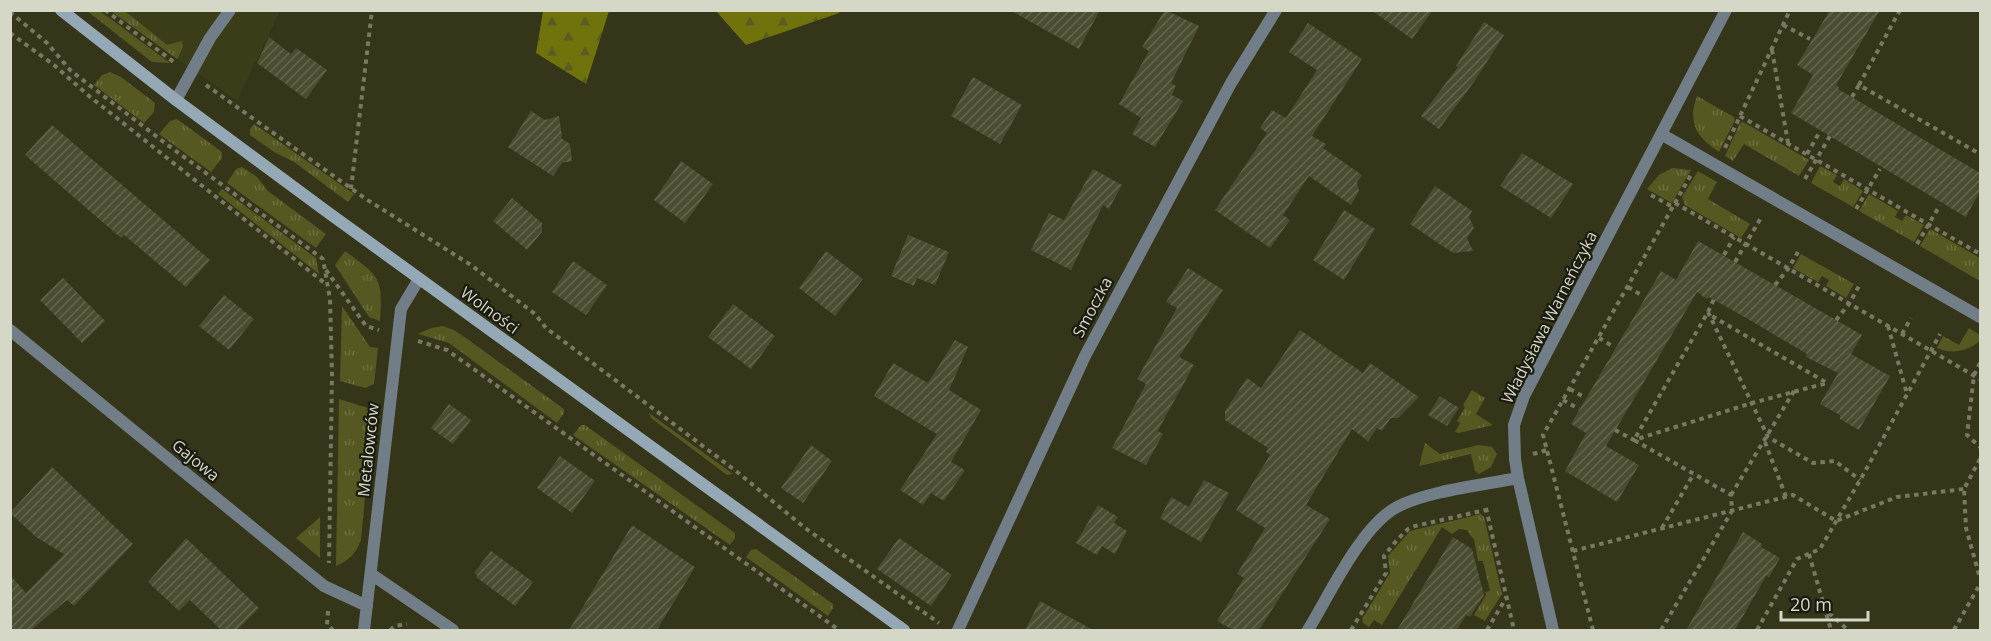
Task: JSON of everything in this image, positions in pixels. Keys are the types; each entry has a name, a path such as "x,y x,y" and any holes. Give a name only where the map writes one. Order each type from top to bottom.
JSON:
{"main road":[{"name":"Wolności","path":"61,10 176,100 419,279 904,630"}],"street":[{"path":"176,100 210,38 230,10"},
{"name":"Smoczka","path":"958,630 1085,356 1231,83 1276,10"},
{"name":"Władysława Warneńczyka","path":"1553,630 1518,478 1514,425 1524,396 1726,10"},
{"path":"1661,134 1980,317"},
{"name":"Metalowców","path":"364,630 400,309 419,279"},
{"name":"Gajowa","path":"10,330 324,586 367,606"},
{"path":"1308,630 1356,549 1375,525 1394,509 1416,499 1518,478"},
{"path":"370,574 453,630"}],"path":[{"path":"105,10 351,189 471,265 536,314 546,328 736,471 805,528 939,624"},
{"path":"351,189 372,10"},
{"path":"1717,165 1790,10"},
{"path":"1852,97 1900,10"},
{"path":"10,12 47,43 71,71 323,259 330,299 332,375 329,567"},
{"path":"1784,25 1810,39"},
{"path":"10,33 54,65 89,96 328,286"},
{"path":"1772,49 1788,144"},
{"path":"1859,85 1980,154"},
{"path":"1740,116 1980,254"},
{"path":"1807,154 1819,133"},
{"path":"1805,179 1830,136"},
{"path":"1593,630 1543,435 1701,156"},
{"path":"1856,209 1880,169"},
{"path":"1735,262 1773,198"},
{"path":"1675,204 1980,379"},
{"path":"1917,244 1940,205"},
{"path":"1724,255 1734,237"},
{"path":"1973,249 1980,247"},
{"path":"1775,285 1798,252"},
{"path":"325,267 366,326 447,350 839,630"},
{"path":"1836,320 1849,304 1858,286"},
{"path":"1628,287 1643,296"},
{"path":"1634,440 1709,313 1714,299"},
{"path":"1634,440 1827,382 1709,313"},
{"path":"1709,313 1752,403 1786,497"},
{"path":"1902,334 1911,318"},
{"path":"1888,326 1907,395"},
{"path":"1757,630 1797,559 1820,549 1940,334"},
{"path":"1599,338 1614,346"},
{"path":"1980,363 1974,375 1967,435 1980,447"},
{"path":"1570,389 1584,397"},
{"path":"1661,630 1732,511 1731,495 1794,391"},
{"path":"1563,400 1580,409"},
{"path":"1615,430 1731,495"},
{"path":"1766,439 1813,463 1835,461 1860,480"},
{"path":"1980,459 1964,489 1966,528 1980,578"},
{"path":"1662,528 1694,474"},
{"path":"1836,521 1898,497 1964,489"},
{"path":"1573,551 1793,495 1836,521"},
{"path":"1485,503 1514,630"},
{"path":"1351,630 1386,573 1384,556 1408,530 1486,510"},
{"path":"1809,554 1832,630"},
{"path":"1954,630 1980,584"},
{"path":"1487,630 1507,597"},
{"path":"328,611 327,625 333,630"},
{"path":"1827,611 1848,630"},
{"path":"390,630 395,626 407,624 414,627"}],"shaded area":[{"path":"110,11 280,11 237,101"}],"green space":[{"path":"87,11 100,11 170,63 152,62"},
{"path":"111,11 125,11 167,45 182,41 183,46 178,58 177,59"},
{"path":"543,11 609,11 586,84 536,53"},
{"path":"716,11 840,11 746,45"},
{"path":"110,72 121,77 155,103 154,112 144,123 94,85 102,75"},
{"path":"1697,96 1734,117 1735,120 1719,152 1705,141 1696,129 1693,114"},
{"path":"177,119 222,152 222,158 211,172 159,134 170,121"},
{"path":"1743,122 1809,160 1799,176 1744,144 1733,161 1725,156 1740,123"},
{"path":"254,124 354,194 348,202 294,162 274,152 250,135 250,129"},
{"path":"1820,166 1837,175 1833,182 1840,186 1844,179 1863,191 1853,207 1811,183"},
{"path":"242,167 257,177 268,191 326,234 316,248 227,183 236,169"},
{"path":"1672,168 1691,170 1672,203 1647,189 1659,175"},
{"path":"1698,171 1717,182 1708,199 1750,224 1741,238 1685,205 1682,197"},
{"path":"222,189 316,258 319,274 218,194"},
{"path":"1869,194 1898,211 1895,217 1902,221 1906,215 1924,225 1914,242 1859,211"},
{"path":"1930,229 1980,258 1980,281 1920,246"},
{"path":"345,251 377,279 381,295 380,321 369,317 335,265"},
{"path":"1801,254 1854,284 1846,298 1826,286 1829,280 1822,276 1818,282 1793,268"},
{"path":"342,306 370,347 378,348 374,384 365,388 340,381"},
{"path":"443,326 466,338 564,409 557,423 449,343 418,334"},
{"path":"1969,328 1980,335 1980,341 1965,349 1954,351 1937,348 1943,336 1959,345"},
{"path":"1472,390 1485,398 1476,414 1493,425 1455,432 1460,423 1457,421 1465,407 1463,405"},
{"path":"339,399 368,408 373,412 361,540 352,556 336,566"},
{"path":"649,413 733,474 727,475 651,418"},
{"path":"581,425 585,425 735,533 735,538 730,545 573,435"},
{"path":"1425,443 1440,454 1479,445 1492,447 1497,454 1491,467 1479,474 1475,471 1471,454 1419,466"},
{"path":"1481,514 1484,517 1502,594 1485,621 1474,615 1486,595 1485,592 1490,591 1483,561 1478,561 1474,540 1467,530 1459,529 1452,534 1442,527 1382,625 1374,620 1369,627 1363,623 1362,619 1390,573 1388,556 1410,531"},
{"path":"320,517 320,558 296,538"},
{"path":"756,549 833,604 828,616 746,557 751,550"}],"building":[{"path":"1010,10 1100,10 1079,49"},
{"path":"1165,10 1199,26 1171,83 1176,86 1172,95 1183,101 1155,147 1132,134 1141,118 1119,104 1149,51 1142,47"},
{"path":"1371,10 1433,10 1412,39"},
{"path":"1830,10 1880,10 1836,85 1838,89 1980,173 1980,191 1966,217 1791,113 1813,75 1797,65"},
{"path":"1484,22 1504,35 1474,82 1439,129 1421,116 1458,67 1456,66"},
{"path":"1308,23 1362,59 1312,136 1326,144 1323,148 1362,175 1357,182 1359,191 1351,205 1309,176 1283,215 1290,220 1270,248 1215,210 1267,133 1260,128 1272,110 1286,118 1317,70 1289,52"},
{"path":"269,37 291,54 296,48 327,70 306,99 257,63"},
{"path":"973,77 1022,105 1000,144 951,116"},
{"path":"531,111 545,120 559,116 561,138 570,144 572,161 562,163 553,176 508,147"},
{"path":"52,125 210,260 186,287 124,235 121,238 25,155"},
{"path":"1522,153 1573,184 1551,218 1500,186"},
{"path":"681,161 713,184 685,223 654,200"},
{"path":"1093,169 1122,185 1109,209 1103,205 1071,270 1031,250 1049,213 1064,220"},
{"path":"1435,186 1472,211 1469,217 1474,228 1467,238 1473,251 1453,253 1410,224"},
{"path":"512,198 542,223 542,232 527,250 493,221"},
{"path":"1344,210 1375,229 1344,280 1313,260"},
{"path":"908,235 949,252 935,285 917,278 914,286 891,276"},
{"path":"1698,241 1862,335 1851,354 1890,376 1859,430 1840,419 1840,415 1820,404 1838,373 1806,357 1807,354 1697,292 1606,446 1639,465 1617,502 1565,471 1586,433 1571,424 1661,271 1676,280"},
{"path":"826,251 863,279 835,316 799,288"},
{"path":"573,261 607,285 586,315 552,292"},
{"path":"1188,268 1223,290 1179,357 1194,365 1158,431 1163,434 1146,465 1112,448 1146,384 1137,379 1177,308 1166,302"},
{"path":"63,278 105,321 82,343 40,300"},
{"path":"224,295 254,319 229,350 199,326"},
{"path":"733,304 775,336 751,369 708,337"},
{"path":"1300,330 1363,373 1370,363 1419,397 1398,418 1391,418 1382,431 1377,428 1368,441 1352,429 1306,505 1330,519 1259,630 1233,630 1217,621 1244,578 1237,574 1265,528 1236,510 1270,455 1266,452 1268,448 1225,420 1225,411 1247,378 1261,388"},
{"path":"955,340 968,347 949,390 981,410 951,462 965,470 944,501 931,493 923,505 900,490 937,434 874,396 893,363 928,383"},
{"path":"1440,396 1459,408 1447,426 1428,415"},
{"path":"449,404 471,420 453,444 431,428"},
{"path":"811,445 832,461 803,503 781,488"},
{"path":"560,456 595,481 572,513 537,488"},
{"path":"52,467 133,544 74,606 67,600 31,630 10,630 10,575 26,593 64,554 36,537 10,513"},
{"path":"1204,480 1229,493 1201,542 1160,518 1171,497 1189,507"},
{"path":"1098,505 1118,517 1114,523 1127,531 1115,554 1102,546 1097,555 1076,543"},
{"path":"632,525 695,567 657,630 569,630"},
{"path":"1743,532 1762,544 1761,547 1780,558 1769,577 1766,576 1735,630 1686,630"},
{"path":"1453,537 1472,549 1484,595 1470,617 1466,615 1457,630 1397,630"},
{"path":"186,538 259,608 237,630 221,630 190,600 179,611 148,582"},
{"path":"899,538 952,575 931,606 877,569"},
{"path":"491,551 533,582 515,606 476,577 478,576 474,573"},
{"path":"1040,601 1093,630 1025,630"}]}
